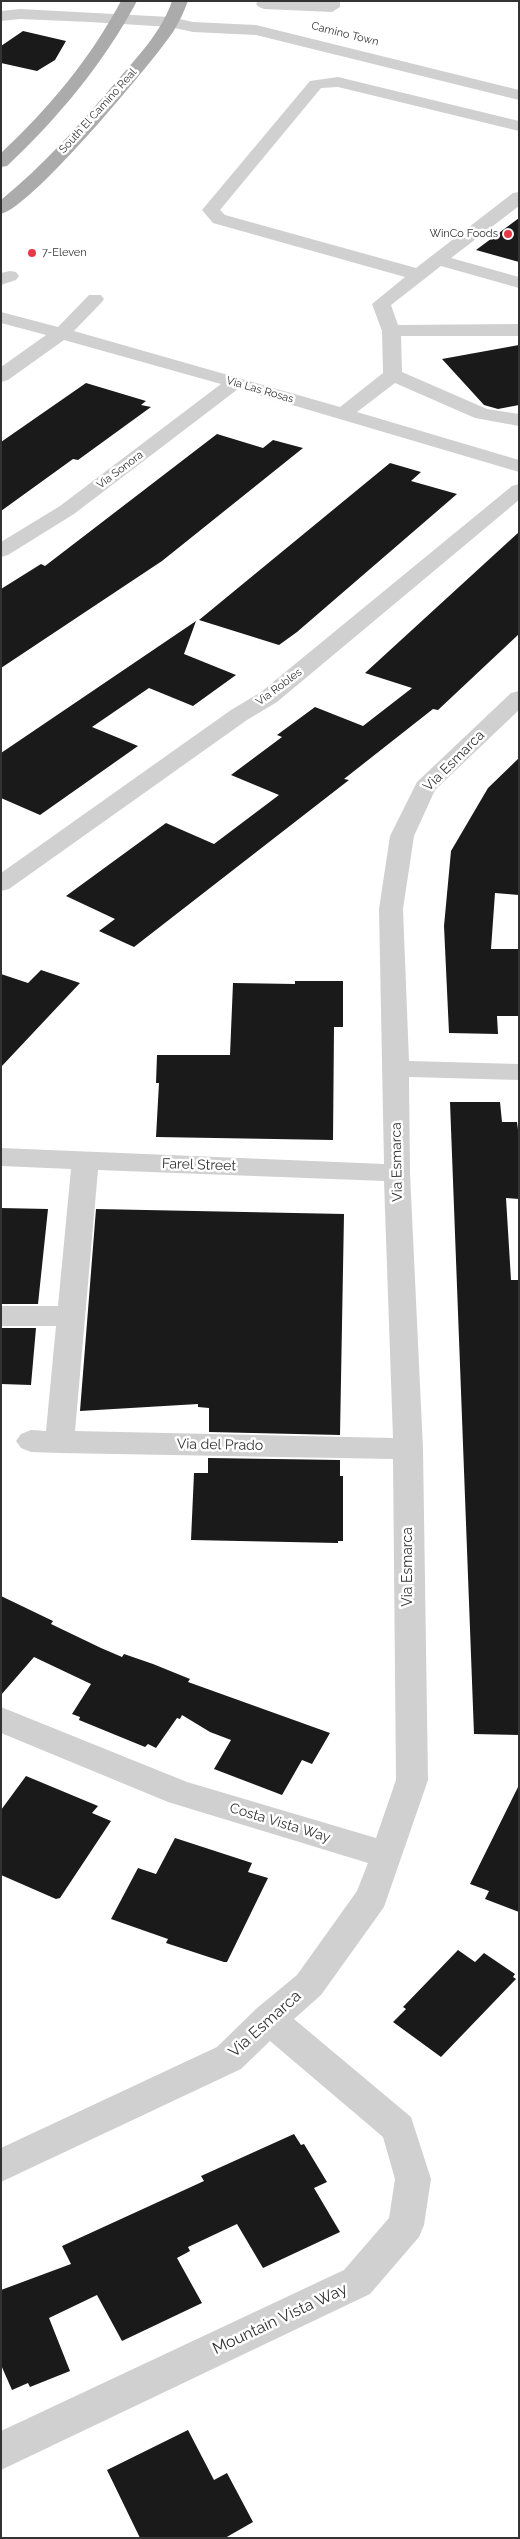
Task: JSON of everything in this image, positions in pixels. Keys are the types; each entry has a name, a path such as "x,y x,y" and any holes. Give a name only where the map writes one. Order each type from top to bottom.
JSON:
{"main road":[{"path":"1,162 30,136 59,104 120,19 129,1"},
{"name":"South El Camino Real","path":"1,209 73,141 158,42 180,1"}],"street":[{"path":"264,4 332,7 332,1"},
{"name":"Camino Town","path":"246,12 256,12 293,21"},
{"name":"Camino Town","path":"170,22 216,13"},
{"name":"Camino Town","path":"1,16 20,14 120,19 170,22 193,27 256,30 519,96"},
{"path":"419,275 219,219 211,210 316,84 338,82 519,126"},
{"path":"393,375 391,331 381,304 519,197"},
{"path":"438,260 519,284"},
{"path":"1,376 62,333 95,299"},
{"name":"Via Las Rosas","path":"2,318 235,382 519,466"},
{"path":"391,331 519,330"},
{"path":"343,414 393,375"},
{"path":"393,375 482,414 519,420"},
{"name":"Via Sonora","path":"1,551 67,510 235,382"},
{"name":"Via Robles","path":"1,884 239,714 269,697 519,490"},
{"name":"Via Esmarca","path":"1,2166 229,2058 268,2019 309,1985 372,1897 388,1855 412,1780 409,1673 408,1449 397,1173 391,909 402,836 425,787 519,698"},
{"path":"396,1069 519,1072"},
{"name":"Farel Street","path":"1,1157 397,1173"},
{"path":"60,1442 85,1161"},
{"path":"1,1316 71,1316"},
{"name":"Via del Prado","path":"31,1441 408,1449"},
{"name":"Costa Vista Way","path":"1,1719 178,1793 388,1855"},
{"name":"Mountain Vista Way","path":"1,2452 357,2282 406,2225 413,2179 398,2128 268,2019"}],"building":[{"path":"23,31 66,41 55,60 37,71 1,63 1,46"},
{"name":"WinCo Foods","path":"519,218 519,262 476,250"},
{"path":"519,345 519,405 498,409 484,405 442,359"},
{"path":"86,383 146,401 141,405 151,407 78,460 73,459 1,511 1,442"},
{"path":"217,434 263,448 273,440 303,448 162,561 1,668 1,589 41,564 45,566"},
{"path":"390,463 421,472 411,481 457,494 297,632 279,645 199,620"},
{"path":"519,532 519,634 438,710 433,709 344,779 349,780 134,947 99,931 115,919 66,896 166,823 214,844 279,795 231,775 282,737 277,735 315,707 363,726 412,688 365,673"},
{"path":"196,621 184,654 236,675 193,706 149,688 92,727 138,746 40,815 1,798 1,753"},
{"path":"519,758 519,895 495,893 491,949 519,949 519,1016 497,1016 498,1034 449,1033 444,926 451,851 488,788"},
{"path":"41,970 80,983 1,1067 1,974 28,983"},
{"path":"295,981 343,981 343,1027 334,1027 333,1140 156,1137 159,1083 156,1083 157,1055 230,1055 233,983 295,984"},
{"path":"450,1102 500,1102 502,1122 517,1122 519,1137 519,1199 506,1198 511,1280 519,1280 519,1735 474,1734"},
{"path":"1,1208 48,1209 38,1304 1,1304"},
{"path":"96,1209 344,1214 340,1435 209,1432 209,1408 198,1407 198,1404 80,1411"},
{"path":"1,1328 36,1328 31,1385 1,1384"},
{"path":"208,1458 340,1460 340,1476 343,1476 343,1541 338,1541 338,1543 191,1540 194,1473 208,1473"},
{"path":"1,1596 53,1621 51,1624 122,1657 124,1654 153,1664 190,1679 188,1682 330,1733 312,1764 302,1760 282,1795 214,1769 231,1740 210,1732 182,1715 180,1719 177,1718 156,1748 148,1744 145,1747 79,1720 80,1717 72,1714 91,1684 34,1657 1,1695"},
{"path":"26,1776 98,1806 92,1813 111,1821 60,1898 56,1899 1,1875 1,1810"},
{"path":"519,1785 519,1912 485,1899 489,1891 470,1884"},
{"path":"175,1838 252,1863 248,1872 268,1878 227,1962 166,1943 168,1939 111,1919 138,1868 156,1874"},
{"path":"458,1950 475,1962 484,1953 515,1974 513,1977 516,1979 441,2057 393,2022 406,2009 403,2007"},
{"path":"294,2134 301,2145 304,2144 327,2182 314,2188 340,2232 263,2268 237,2224 188,2247 190,2251 177,2258 202,2303 122,2341 97,2295 49,2318 70,2371 30,2387 28,2383 12,2390 1,2365 1,2290 71,2264 62,2246 204,2181 201,2176"},
{"path":"188,2430 214,2480 227,2473 253,2522 225,2538 140,2538 107,2470"}],"place":[{"name":"WinCo Foods","path":"508,234"},
{"name":"7-Eleven","path":"32,253"}]}
